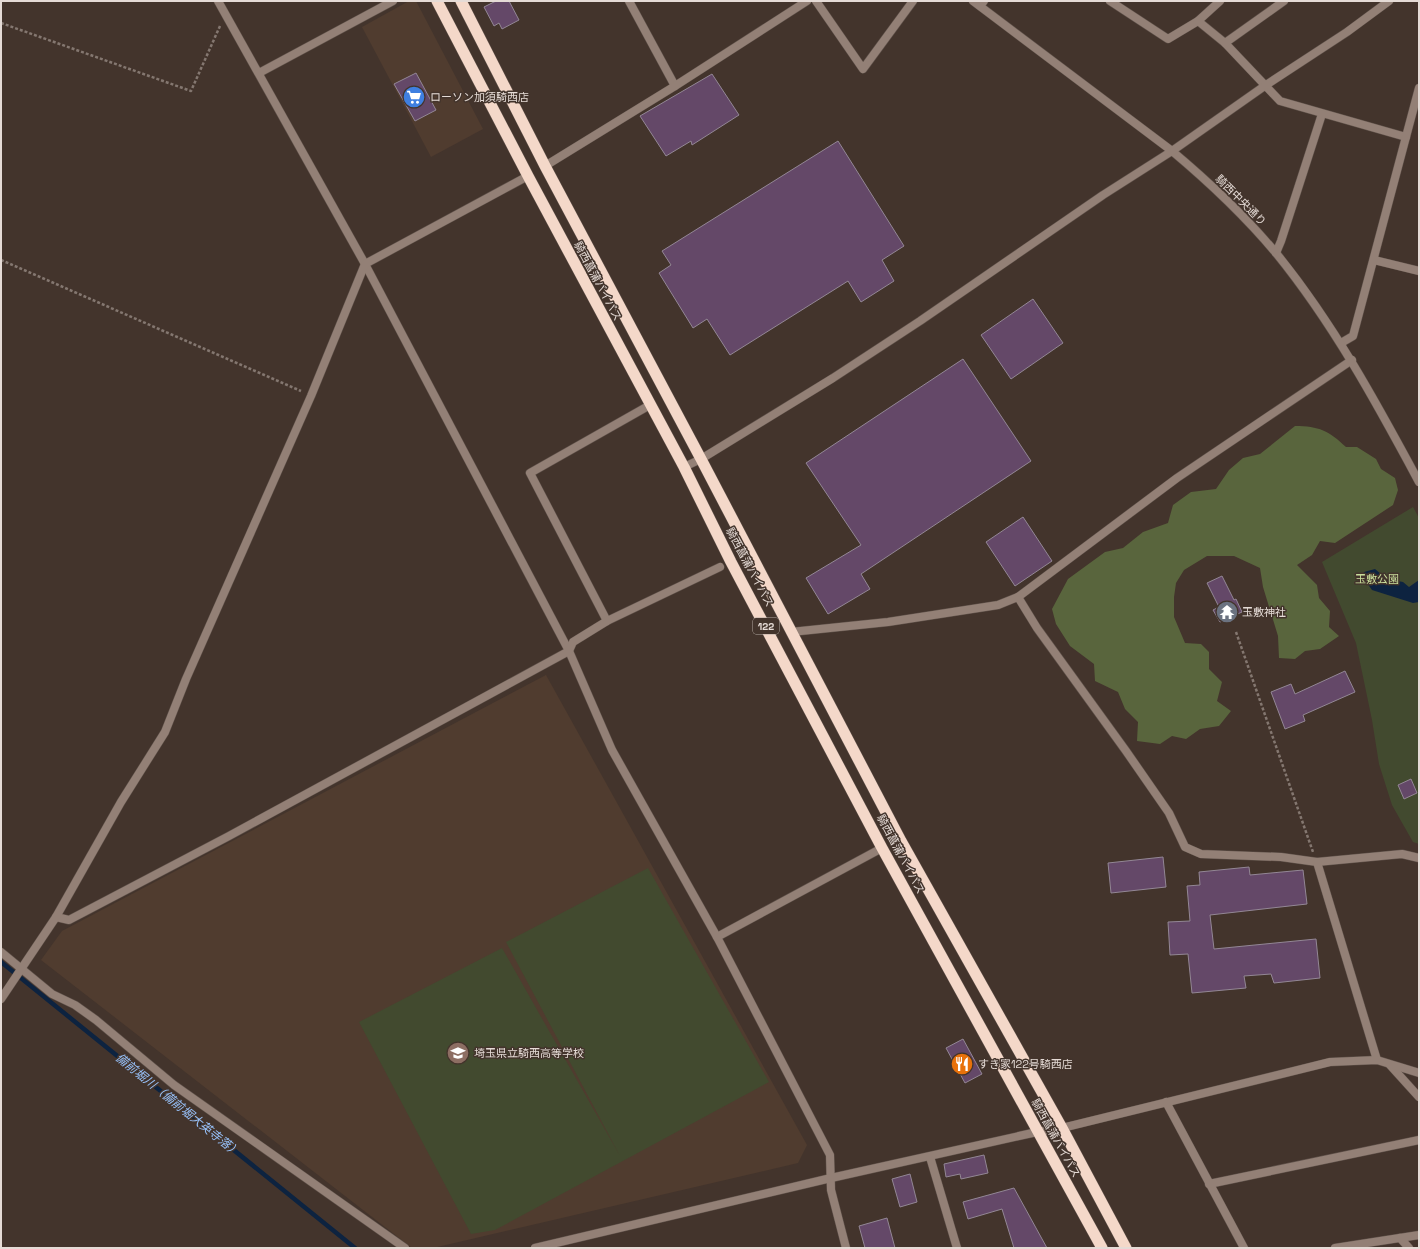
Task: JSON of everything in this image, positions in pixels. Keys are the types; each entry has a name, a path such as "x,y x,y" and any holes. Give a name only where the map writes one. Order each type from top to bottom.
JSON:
{"highway":[{"name":"騎西菖蒲バイパス","path":"437,1 528,176 684,467 732,562 882,848 1102,1248"},
{"name":"騎西菖蒲バイパス","path":"461,1 545,166 701,459 901,841 1062,1128 1126,1248"}],"street":[{"path":"218,1 365,264 569,652 612,750 717,937 830,1154 831,1190 846,1248"},
{"path":"259,73 392,1"},
{"path":"630,1 675,86"},
{"path":"545,166 675,86 807,1"},
{"path":"816,1 863,69 913,1"},
{"path":"1110,1 1168,39 1198,21 1220,1"},
{"path":"1225,44 1284,1"},
{"path":"684,467 701,459 833,378 906,330 1103,195 1172,151 1266,85 1347,32 1389,1"},
{"name":"騎西中央通り","path":"979,3 1172,151 1197,172 1234,208 1276,253 1352,360 1419,482"},
{"path":"1198,21 1225,44 1280,101 1406,137"},
{"path":"1341,343 1353,336 1419,88"},
{"path":"1276,253 1282,241 1322,114"},
{"path":"1,999 56,917 121,802 165,732 186,679 311,396 365,264 528,176"},
{"path":"1374,260 1419,271"},
{"path":"791,632 888,622 998,605 1018,597 1178,478 1352,360"},
{"path":"607,621 530,473 650,405"},
{"path":"56,917 69,920 229,836 569,652 573,642 607,621 732,562"},
{"path":"1018,597 1037,628 1169,813 1185,847 1201,854 1282,857 1317,862 1402,854 1419,858"},
{"path":"717,937 882,848"},
{"path":"1317,862 1376,1060"},
{"path":"1,952 52,994 76,1005 96,1020 174,1085 405,1248"},
{"path":"535,1248 831,1178 1037,1132 1062,1128 1330,1062 1376,1060 1419,1073"},
{"path":"1389,1065 1419,1098"},
{"path":"1166,1102 1244,1248"},
{"path":"1209,1184 1419,1140"},
{"path":"930,1157 957,1248"},
{"path":"1335,1248 1419,1235"},
{"path":"1400,1238 1409,1248"}],"path":[{"path":"1,23 191,91 222,21 227,18"},
{"path":"1,260 311,396"},
{"path":"1236,632 1317,862"}],"shaded area":[{"path":"409,1 416,1 483,129 431,157 362,27"},
{"name":"埼玉県立騎西高等学校","path":"546,675 807,1145 798,1163 433,1248 412,1248 41,960 62,931"}],"green space":[{"path":"1295,426 1311,427 1323,430 1346,447 1357,447 1376,459 1381,469 1395,478 1398,490 1393,505 1335,543 1320,541 1312,555 1297,565 1317,585 1319,598 1330,611 1329,627 1339,636 1320,649 1305,651 1295,659 1279,658 1278,636 1263,587 1260,568 1234,556 1207,556 1184,570 1176,583 1174,617 1185,643 1201,644 1209,652 1209,669 1222,682 1217,701 1231,711 1219,726 1200,729 1186,739 1172,736 1160,744 1137,741 1138,722 1125,709 1118,692 1095,681 1094,664 1070,646 1056,624 1052,609 1068,579 1105,552 1123,548 1143,532 1168,523 1173,505 1191,492 1216,489 1229,470 1243,458 1260,454"},
{"name":"玉敷公園","path":"1413,507 1419,518 1419,844 1413,842 1392,805 1379,764 1372,720 1356,643 1322,562"},
{"path":"648,868 769,1082 495,1230 471,1234 359,1022 502,948 620,1156 506,942"}],"water":[{"path":"1375,569 1387,579 1403,582 1409,587 1419,580 1419,602 1413,603 1372,590 1362,576 1364,572"}],"building":[{"path":"496,1 509,1 519,20 502,29 499,23 494,26 484,7"},
{"path":"416,73 436,110 415,121 394,84"},
{"path":"712,74 739,115 692,145 691,141 666,156 640,116"},
{"path":"838,141 904,246 882,260 894,281 861,302 848,281 730,355 707,319 693,328 659,273 671,265 662,251"},
{"path":"1033,299 1063,343 1011,379 981,335"},
{"path":"963,359 1031,461 861,574 870,589 828,614 806,578 861,545 806,463"},
{"path":"1023,517 1052,561 1015,586 986,542"},
{"path":"1222,576 1242,612 1220,622 1213,610 1219,607 1207,583"},
{"path":"1345,671 1355,692 1303,715 1305,721 1285,729 1271,692 1291,684 1295,694"},
{"path":"1411,779 1417,793 1404,799 1398,785"},
{"path":"1163,857 1166,887 1111,893 1108,863"},
{"path":"1249,867 1250,875 1303,870 1307,904 1210,915 1214,949 1316,939 1320,978 1274,983 1271,974 1244,976 1246,988 1192,993 1188,954 1170,955 1168,922 1190,921 1187,886 1200,885 1199,872"},
{"path":"963,1039 982,1074 965,1083 946,1048"},
{"path":"984,1155 988,1173 961,1179 960,1174 946,1177 944,1164"},
{"path":"910,1174 917,1202 900,1207 892,1179"},
{"path":"1014,1188 1047,1248 1014,1248 1002,1209 968,1219 963,1202"},
{"path":"887,1218 895,1248 865,1248 859,1226"}],"waterway":[{"name":"備前堀川（備前堀大英寺落）","path":"1,962 355,1248"}],"place":[{"name":"ローソン加須騎西店","path":"414,97"},
{"name":"玉敷神社","path":"1227,612"},
{"name":"埼玉県立騎西高等学校","path":"458,1053"},
{"name":"すき家122号騎西店","path":"962,1064"}]}
